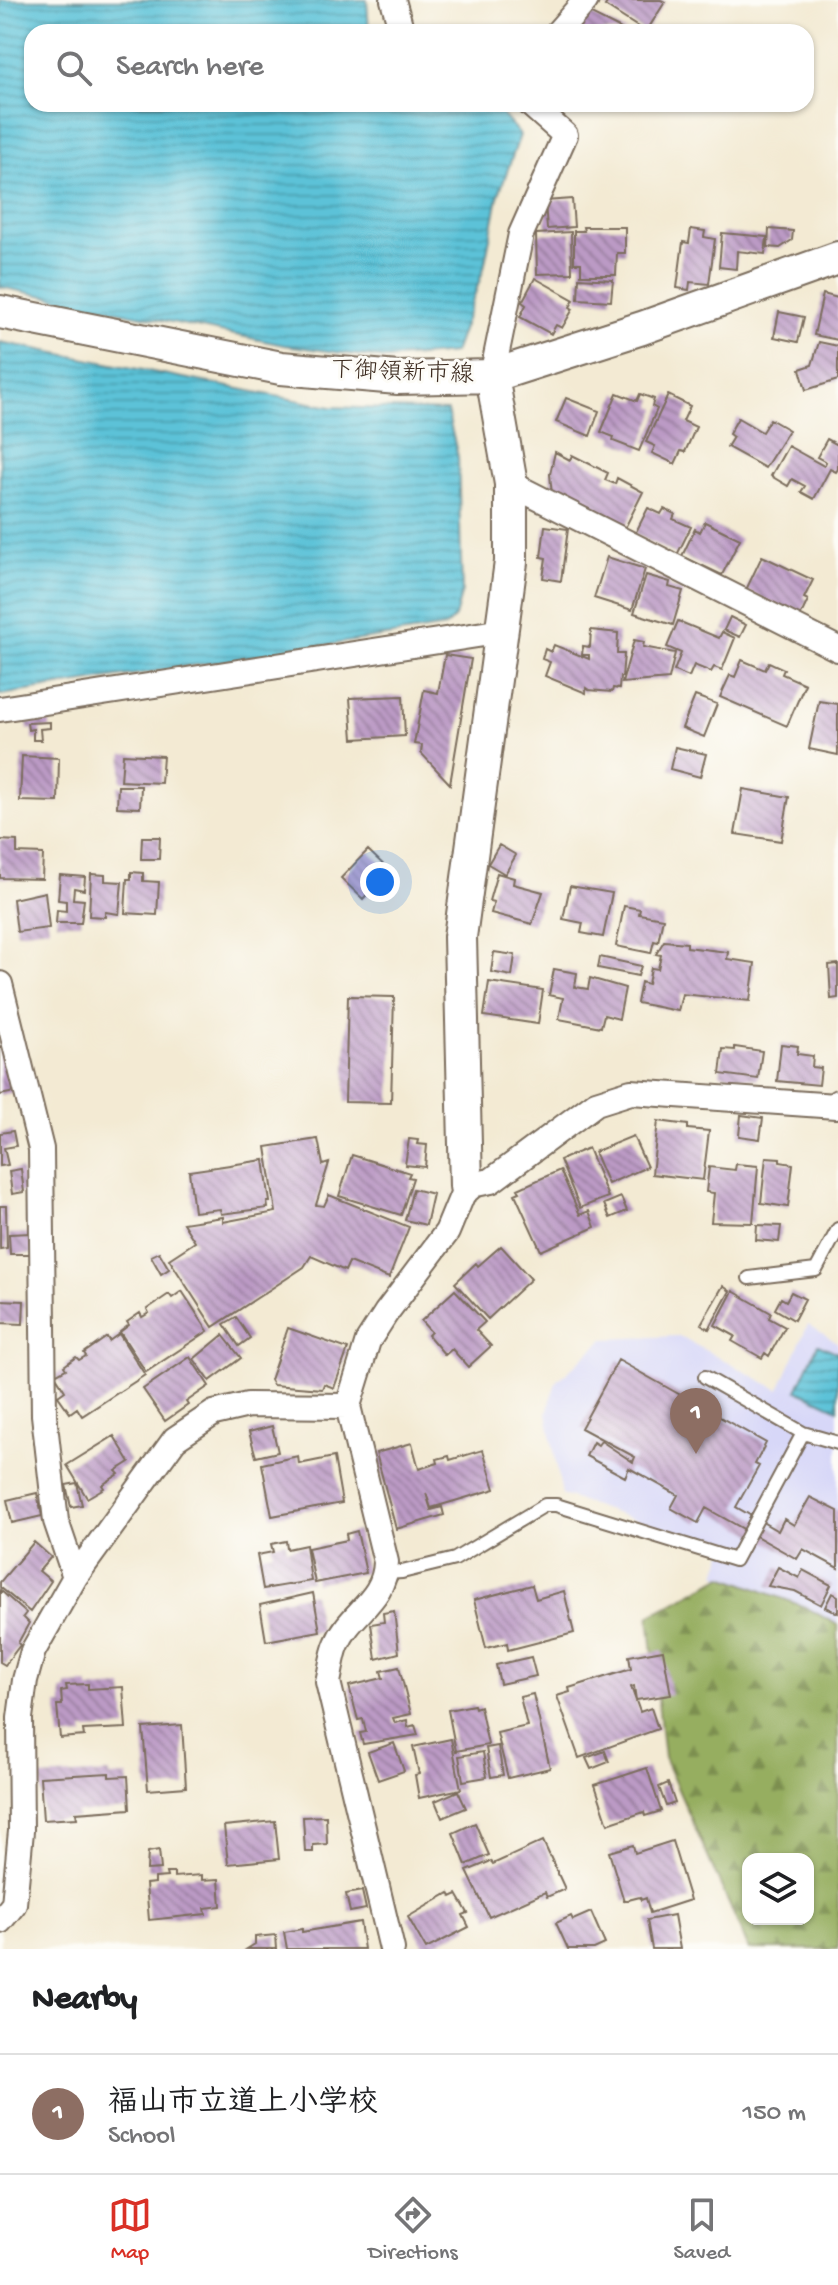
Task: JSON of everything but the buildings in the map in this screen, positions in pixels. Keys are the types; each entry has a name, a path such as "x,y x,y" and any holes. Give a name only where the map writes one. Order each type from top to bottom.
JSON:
{"main road":[{"name":"下御領新市線","path":"0,312 281,368 398,378 492,376 642,328 838,258"},
{"path":"466,1186 460,937 511,562 511,484 492,376"}],"street":[{"path":"393,0 400,24"},
{"path":"565,24 586,0"},
{"path":"492,376 521,234 565,135 539,112"},
{"path":"511,484 838,649"},
{"path":"0,709 503,631"},
{"path":"0,984 41,1149 44,1415 56,1521 75,1577"},
{"path":"392,1949 328,1682 337,1642 380,1589 386,1573 386,1562 348,1406 368,1341 447,1232 466,1186 491,1181 596,1103 631,1092 837,1105"},
{"path":"0,1921 14,1904 21,1831 20,1718 25,1680 33,1651 75,1577 175,1439 214,1413 248,1405 348,1406"}],"lane":[{"path":"749,1278 816,1270 838,1229"},
{"path":"705,1377 803,1433 838,1443"},
{"path":"386,1573 455,1559 545,1505 556,1505 735,1560 803,1433"}],"shaded area":[{"path":"808,1324 838,1343 838,1638 728,1590 717,1573 724,1550 562,1495 547,1413 556,1382 604,1339 679,1336 779,1390"}],"green space":[{"path":"723,1576 805,1607 838,1625 838,1949 749,1949 664,1758 649,1616"}],"water":[{"path":"0,0 367,0 368,24 24,24 24,112 499,112 520,135 498,197 484,268 454,353 386,359 284,345 0,287"},
{"path":"0,342 331,407 447,411 458,457 462,591 455,617 445,627 0,695"},
{"path":"818,1344 838,1353 838,1409 797,1390"}],"place":[{"name":"福山市立道上小学校","path":"696,1454"}]}
